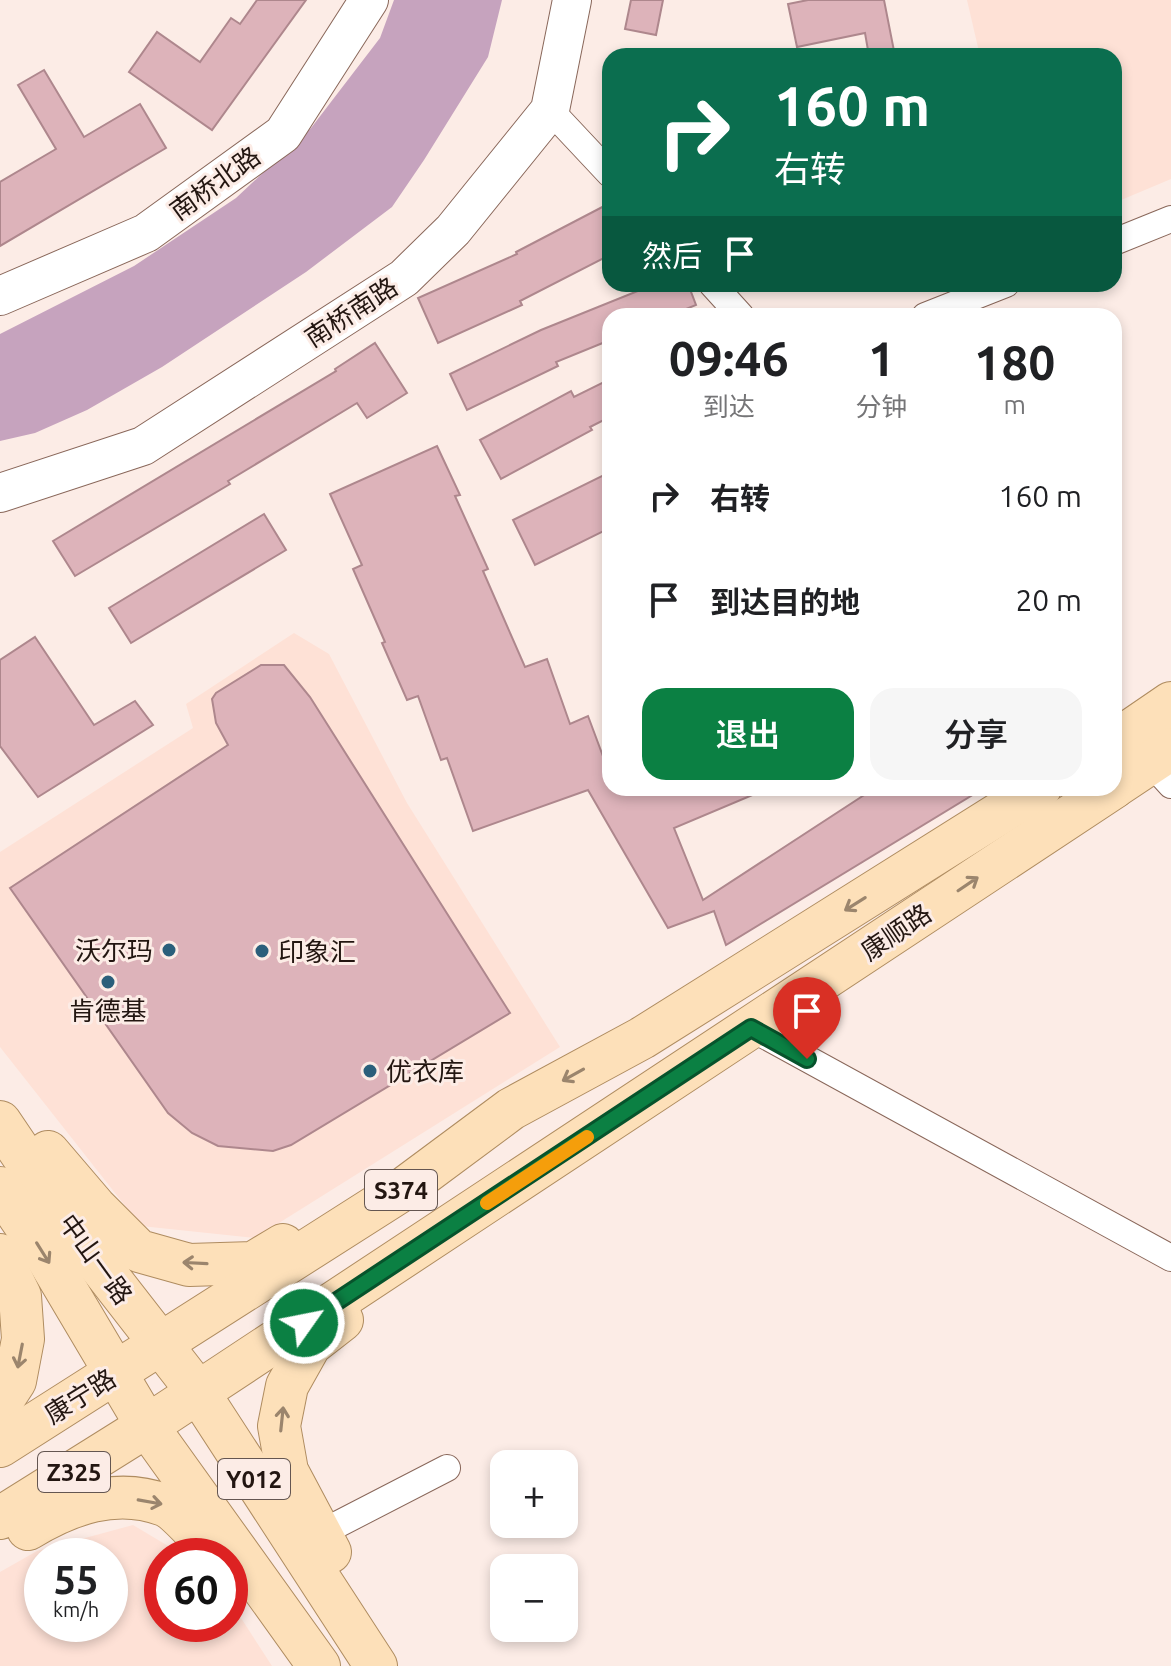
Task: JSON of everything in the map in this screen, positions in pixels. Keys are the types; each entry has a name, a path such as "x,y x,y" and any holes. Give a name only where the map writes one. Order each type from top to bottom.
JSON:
{"main road":[{"name":"康顺路","path":"1122,775 1171,703"},
{"name":"康顺路","path":"159,1344 402,1190 511,1109 642,1038 1027,796"},
{"name":"康顺路","path":"198,1392 1101,796"},
{"path":"0,1107 54,1158 95,1207 139,1251 189,1265 253,1263 511,1109"},
{"name":"中山一路","path":"0,1122 79,1239 198,1392"},
{"name":"中山一路","path":"0,1188 45,1254 147,1426"},
{"path":"370,1657 316,1550 287,1471 279,1426 287,1386 310,1345 379,1291 437,1236"},
{"path":"0,1255 20,1296 23,1339 15,1381 0,1404"},
{"name":"康宁路","path":"0,1446 159,1344"},
{"name":"S374","path":"147,1426 198,1392"},
{"name":"Y012","path":"198,1392 316,1550"},
{"name":"Y012","path":"147,1426 318,1664"},
{"name":"Z325","path":"0,1518 147,1426"},
{"path":"0,1547 83,1501 124,1498 166,1505 199,1538"},
{"path":"248,1597 258,1610 318,1664"}],"street":[{"name":"南桥北路","path":"0,296 146,233 283,134 369,0"},
{"name":"南桥南路","path":"0,493 143,446 404,278 453,230 550,110 572,0"},
{"path":"550,110 602,165"},
{"path":"1122,239 1171,219"},
{"path":"719,292 734,308"},
{"path":"945,308 986,292"},
{"path":"751,1028 1171,1258"},
{"path":"316,1550 447,1468"}],"shaded area":[{"path":"394,0 502,0 488,57 392,207 306,272 162,367 87,410 35,433 0,441 0,334 134,266 236,198 311,128 380,38"},
{"path":"967,0 1171,0 1171,179 1122,200 1122,48 978,48"},
{"name":"印象汇","path":"294,633 329,654 407,803 560,1047 255,1238 141,1226 0,1047 0,852 193,728 186,704"},
{"path":"133,1525 155,1538 144,1538 144,1642 248,1642 248,1629 272,1666 0,1666 0,1572 24,1558 24,1642 128,1642 128,1538 85,1538"}],"building":[{"path":"257,0 306,0 212,130 129,72 157,32 200,62 231,18 240,24"},
{"path":"631,0 663,0 656,35 625,29"},
{"path":"808,0 884,0 893,48 868,48 865,33 797,47 788,4"},
{"path":"44,70 84,137 140,104 166,148 0,246 0,182 56,149 18,85"},
{"path":"602,207 602,259 520,301 522,305 438,343 418,298"},
{"path":"635,292 691,292 696,305 689,308 602,308 602,343 556,362 558,366 467,410 450,374 541,330"},
{"path":"375,343 407,393 367,418 357,403 228,481 230,484 75,576 53,541 336,371"},
{"path":"602,383 602,421 590,427 592,430 501,479 480,440 571,391 574,397"},
{"path":"437,446 460,495 455,496 488,569 483,571 525,667 547,659 570,724 588,716 602,754 602,796 750,796 674,828 703,900 863,796 971,796 726,945 714,911 668,928 588,790 473,831 447,758 441,760 418,696 407,700 382,643 385,642 353,569 362,565 330,494"},
{"path":"602,476 602,532 535,565 513,520"},
{"path":"264,514 286,550 131,643 109,608"},
{"path":"35,637 94,725 135,701 153,725 38,797 0,746 0,660"},
{"name":"印象汇","path":"261,665 284,665 310,697 510,1013 291,1145 273,1151 218,1146 192,1133 168,1113 10,888 228,745 216,723 212,699 216,693"}],"slow traffic":[{"path":"487,1203 587,1137"}],"place":[{"name":"沃尔玛","path":"169,950"},
{"name":"印象汇","path":"262,951"},
{"name":"肯德基","path":"108,982"},
{"name":"优衣库","path":"370,1071"}],"route":[{"path":"304,1323 751,1028 807,1059"}]}
